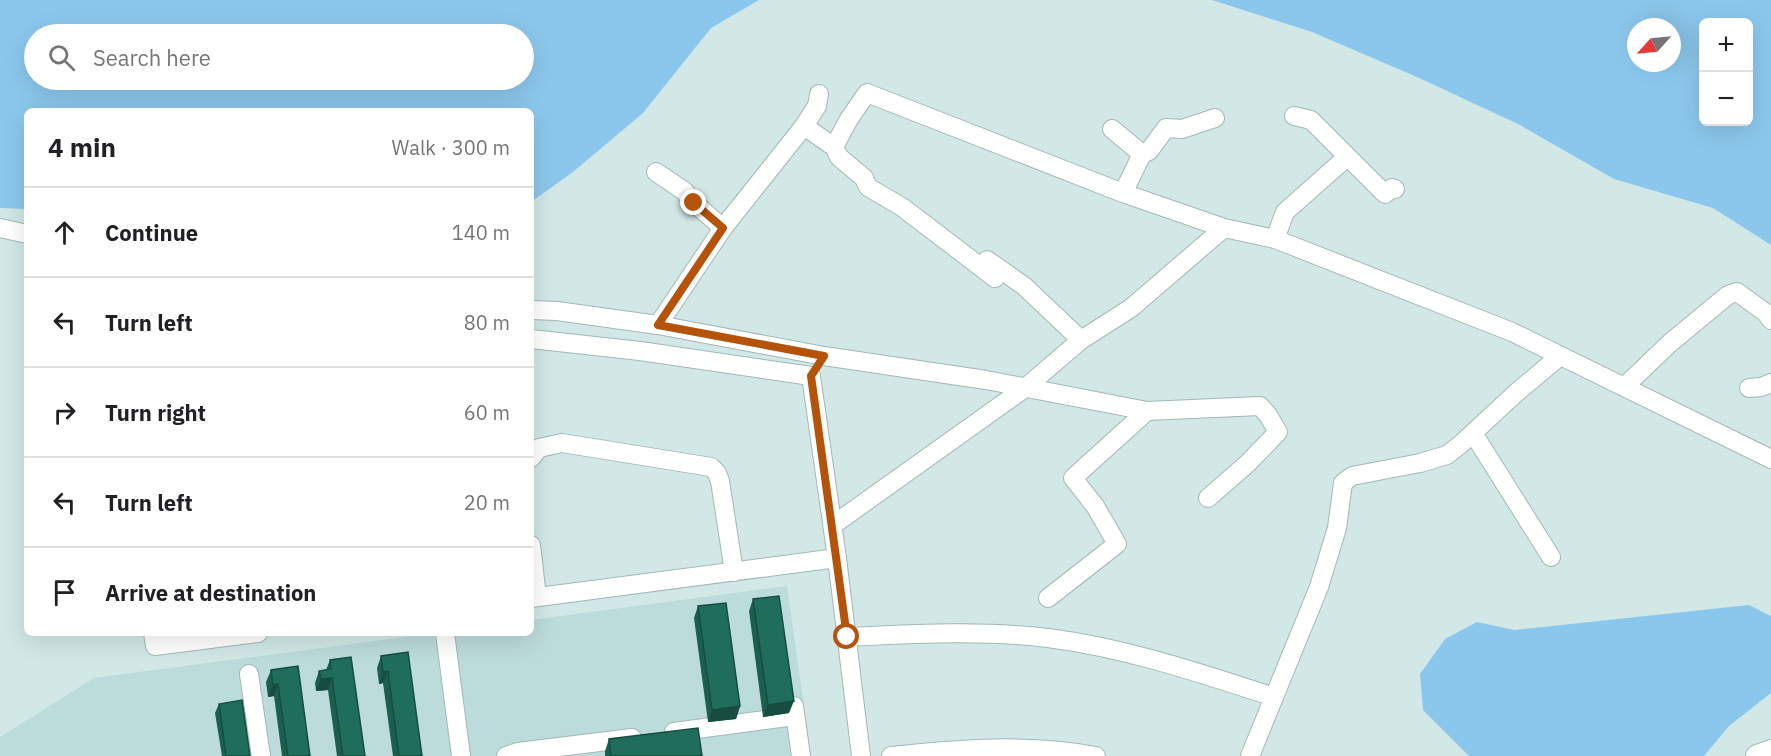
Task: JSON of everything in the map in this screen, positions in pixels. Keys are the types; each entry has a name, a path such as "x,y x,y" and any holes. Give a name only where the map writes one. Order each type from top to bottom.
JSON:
{"main road":[{"path":"1756,756 1771,751"}],"street":[{"path":"834,147 849,119 867,93 1124,193 1224,228 1275,239 1512,332 1771,459"},
{"path":"658,325 723,228 804,126 817,106 819,94"},
{"path":"1294,116 1311,120 1385,194 1392,188 1395,189"},
{"path":"1124,193 1142,154 1149,151 1166,128 1182,129 1215,118"},
{"path":"804,126 834,147 839,157 864,178 868,187 902,207 995,278"},
{"path":"1112,129 1142,154"},
{"path":"1275,239 1286,212 1347,157"},
{"path":"656,172 684,191 694,203 723,228"},
{"path":"0,228 24,233"},
{"path":"833,525 1025,388 1081,340 1131,308 1224,228"},
{"path":"959,239 1024,286 1081,340"},
{"path":"1625,386 1670,343 1728,295 1737,292 1766,313 1771,320"},
{"path":"534,329 536,310 658,325 1147,411 1260,406 1278,432 1208,498"},
{"path":"534,339 640,351 811,376"},
{"path":"824,356 811,376 833,525 861,756"},
{"path":"1250,756 1319,587 1337,528 1343,483 1352,477 1447,455 1560,356"},
{"path":"1749,388 1771,383"},
{"path":"1048,598 1117,544 1095,506 1073,478 1147,411"},
{"path":"1473,433 1551,557"},
{"path":"534,454 539,448 562,443 711,467 717,473 720,481 734,572"},
{"path":"534,597 837,558"},
{"path":"847,637 918,634 1047,638 1127,652 1274,698"},
{"path":"153,636 155,646 234,636"},
{"path":"445,636 461,756"},
{"path":"249,674 261,756"},
{"path":"792,693 801,756"},
{"path":"506,756 518,752 586,750 649,736 795,716"},
{"path":"891,756 936,751 1027,749 1096,756"}],"shaded area":[{"path":"787,586 811,756 0,756 0,737 94,678 412,636 534,636 534,620"}],"water":[{"path":"0,0 759,0 711,28 643,113 573,172 534,200 534,108 24,108 24,209 0,208"},
{"path":"1212,0 1771,0 1771,245 1713,208 1614,179 1518,124 1312,32"},
{"path":"1749,605 1771,616 1771,693 1729,726 1704,756 1469,756 1423,710 1420,674 1445,639 1477,622 1514,630"}],"building":[{"path":"779,596 794,701 768,705 753,599"},
{"path":"726,603 740,706 712,710 698,606"},
{"path":"408,652 422,756 399,756 388,671 383,672 381,656"},
{"path":"351,657 365,756 343,756 332,678 321,679 319,671 331,669 330,660"},
{"path":"298,666 310,756 288,756 278,684 273,685 271,670"},
{"path":"242,700 250,756 226,756 219,704"},
{"path":"698,728 702,756 611,756 609,739"}],"route":[{"path":"694,203 723,228 658,325 824,356 811,376 847,637"}]}
